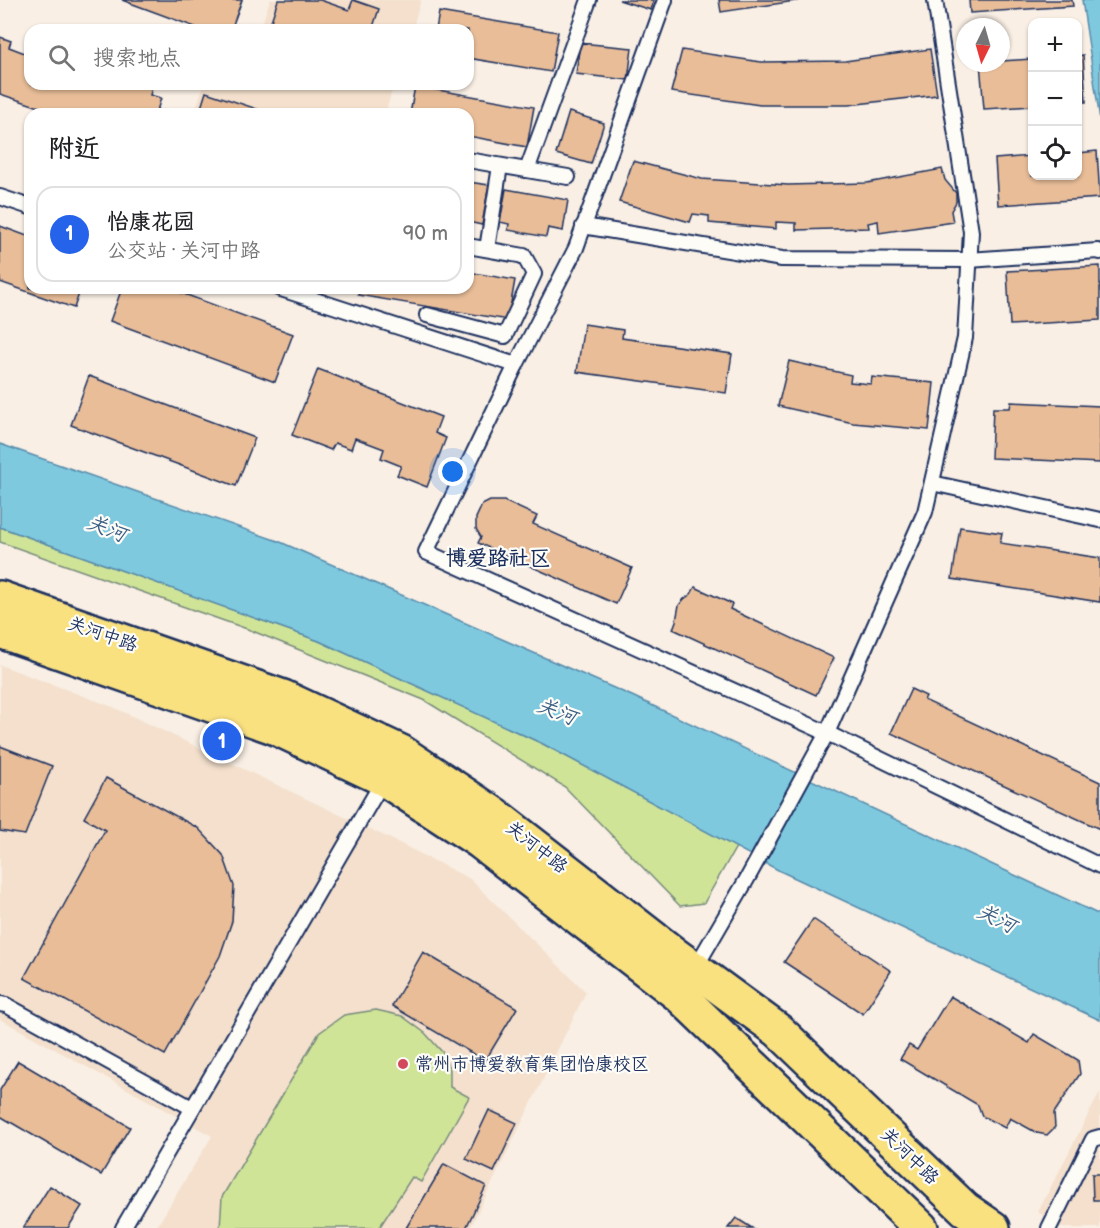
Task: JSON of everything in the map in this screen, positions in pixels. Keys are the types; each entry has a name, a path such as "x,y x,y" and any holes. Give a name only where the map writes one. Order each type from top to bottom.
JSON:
{"main road":[{"name":"关河中路","path":"0,598 283,697 392,766"},
{"name":"关河中路","path":"0,632 392,766 494,814 687,983 921,1228"},
{"name":"关河中路","path":"687,983 779,1031 962,1214 993,1228"}],"lane":[{"path":"527,170 589,0"},
{"path":"665,0 576,248 516,365 426,552 827,733 1100,866"},
{"path":"687,983 827,733 926,512 965,338 971,232 935,0"},
{"path":"474,161 568,177"},
{"path":"488,249 501,166"},
{"path":"0,197 24,205"},
{"path":"583,226 782,259 969,260 1100,252"},
{"path":"427,315 505,336 534,274 524,256 474,247"},
{"path":"297,294 516,365"},
{"path":"932,483 1100,520"},
{"path":"123,1228 392,766"},
{"path":"0,1004 6,1005 192,1108"},
{"path":"1049,1228 1093,1139 1100,1137"}],"shaded area":[{"path":"270,0 421,0 414,24 262,24"},
{"path":"202,90 392,90 387,108 196,108"},
{"path":"0,665 113,707 470,879 586,992 470,1228 156,1228 212,1136 0,1019"},
{"path":"1100,1092 1100,1228 1062,1228 1038,1212"}],"green space":[{"path":"0,527 319,641 543,744 736,847 704,903 680,906 565,787 424,700 250,630 0,542"},
{"path":"376,1010 402,1016 425,1033 443,1053 450,1070 450,1087 469,1097 421,1182 412,1177 379,1228 220,1228 222,1197 319,1033 344,1015"}],"water":[{"path":"1082,0 1100,0 1100,120"},
{"name":"关河","path":"0,444 278,541 632,696 1100,915 1100,1020 780,871 543,744 319,641 0,527"}],"building":[{"path":"122,0 242,0 233,24 187,24"},
{"path":"278,0 320,0 349,10 353,0 379,9 374,24 270,24"},
{"path":"619,0 654,0 651,10"},
{"path":"719,0 802,0 721,12"},
{"path":"969,0 1072,0 1073,6 970,13"},
{"path":"439,12 558,32 551,72 474,59 474,24 437,24"},
{"path":"0,37 11,41 9,47 24,53 24,90 151,90 150,95 161,98 158,108 42,108 0,94"},
{"path":"580,43 632,48 628,80 576,74"},
{"path":"930,49 937,95 848,105 760,105 671,92 682,50 761,62 845,61"},
{"path":"1083,55 1086,102 1082,102"},
{"path":"1028,59 1028,106 984,109 981,72 1010,72 1010,60"},
{"path":"414,90 438,90 534,107 527,147 474,137 474,108 411,108"},
{"path":"206,92 254,108 201,108"},
{"path":"569,112 604,123 591,164 556,154"},
{"path":"1097,151 1100,198 998,205 995,159 1028,156 1028,180 1082,180 1082,153"},
{"path":"633,161 702,179 788,185 867,183 942,169 945,180 956,193 956,202 951,211 953,222 879,233 878,221 868,223 869,228 796,230 796,223 776,222 776,229 709,223 709,216 693,214 690,222 619,202"},
{"path":"474,183 489,185 482,225 474,223"},
{"path":"506,189 568,200 563,231 548,228 546,237 508,230 509,224 500,222"},
{"path":"0,226 24,235 24,290 0,282"},
{"path":"1100,266 1100,320 1010,325 1007,271"},
{"path":"474,273 515,280 508,320 358,295 474,294"},
{"path":"34,294 79,294 74,308"},
{"path":"120,294 184,294 293,334 275,382 110,321"},
{"path":"584,324 623,330 622,338 732,354 726,393 577,372"},
{"path":"789,361 851,375 850,382 871,384 872,377 934,383 929,430 853,423 778,406"},
{"path":"318,369 441,417 435,433 446,438 427,487 397,475 401,466 381,458 384,449 355,438 351,449 335,443 331,450 292,435"},
{"path":"89,376 255,438 236,486 71,425"},
{"path":"1011,402 1100,406 1100,463 991,458 993,408 1010,408"},
{"path":"490,501 504,501 537,516 533,524 632,568 616,604 478,543 481,537 476,529 476,518 482,505"},
{"path":"960,527 1002,533 1000,543 1100,558 1100,602 952,579"},
{"path":"695,587 732,604 730,609 834,658 816,695 673,629 679,605"},
{"path":"911,689 926,696 924,700 1100,782 1100,829 891,733"},
{"path":"0,746 52,766 25,835 0,831"},
{"path":"106,778 198,828 223,855 234,886 232,921 220,956 165,1055 24,978 105,830 84,818"},
{"path":"813,919 891,971 863,1014 784,962"},
{"path":"423,952 517,1008 485,1061 392,1006"},
{"path":"950,996 1029,1043 1034,1034 1078,1060 1080,1074 1054,1113 1055,1127 1047,1135 1037,1133 1010,1118 1005,1128 982,1116 978,1105 900,1059 909,1045 917,1050"},
{"path":"18,1061 130,1127 101,1175 0,1116 0,1090"},
{"path":"489,1110 517,1123 494,1172 466,1159"},
{"path":"444,1164 486,1186 466,1228 406,1228"},
{"path":"1092,1174 1100,1174 1100,1200 1093,1200"},
{"path":"50,1186 82,1206 68,1228 23,1228"},
{"path":"736,1218 752,1228 728,1228"}],"place":[{"name":"怡康花园","path":"222,741"},
{"name":"常州市博爱教育集团怡康校区","path":"403,1064"}],"district":[{"name":"博爱路社区","path":"498,558"}]}
